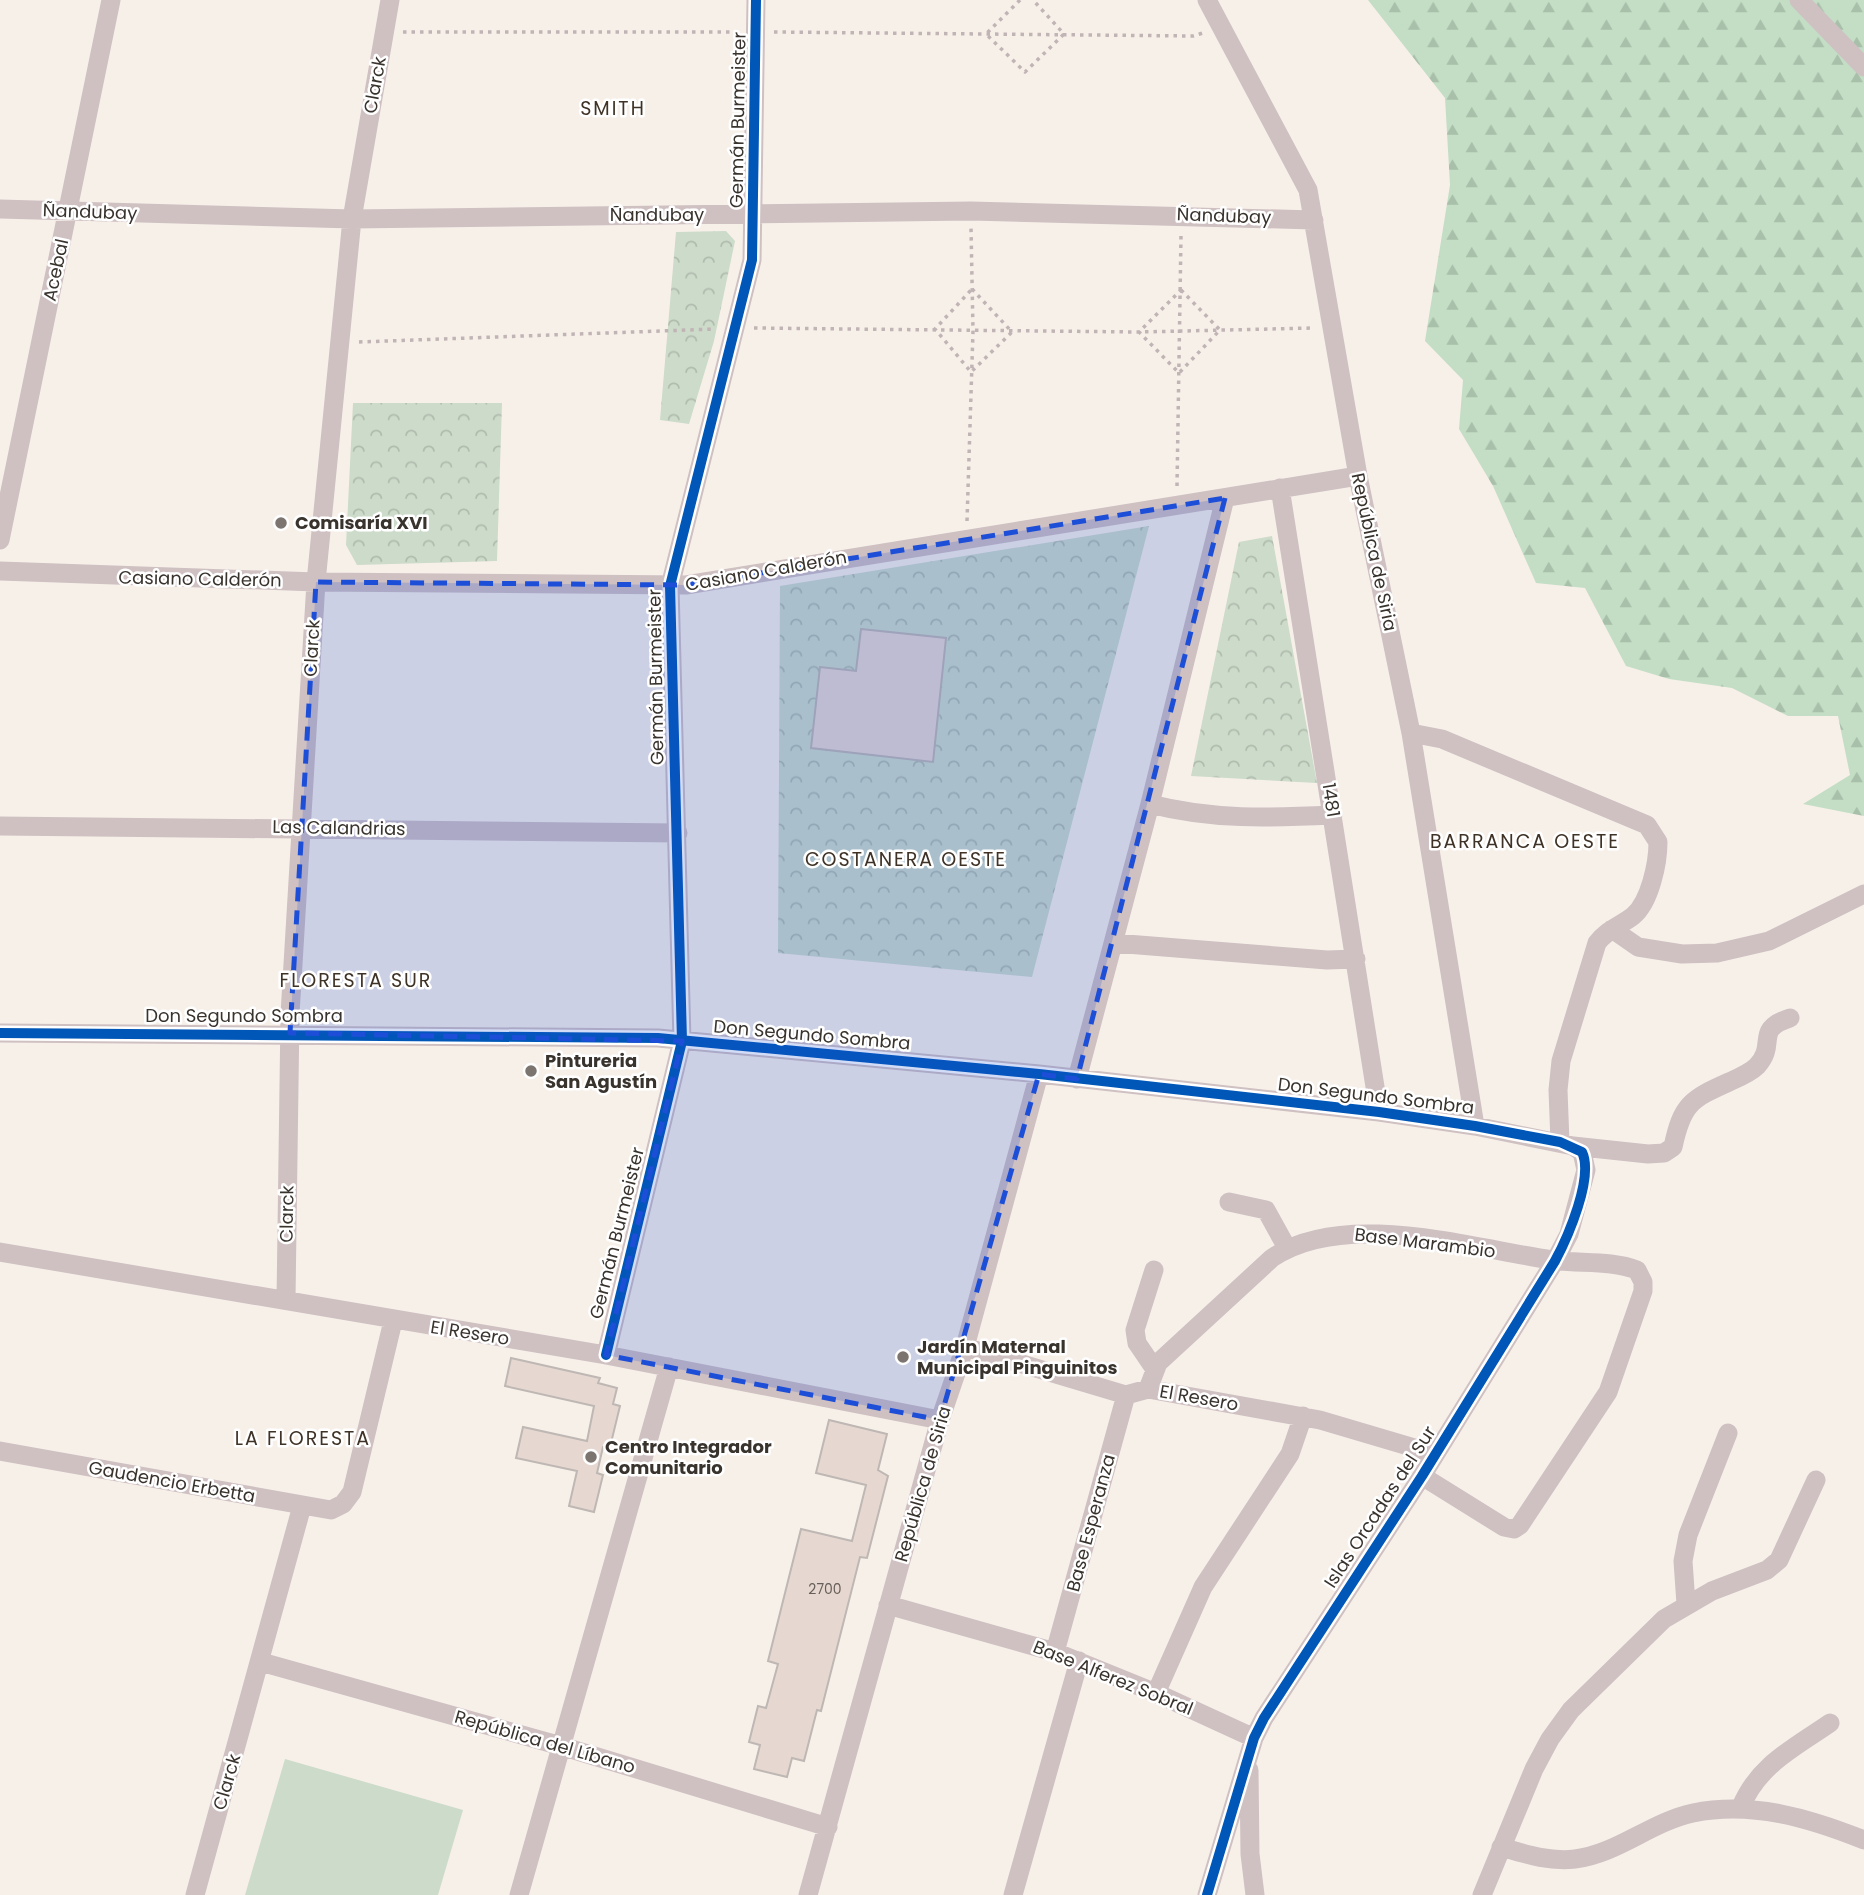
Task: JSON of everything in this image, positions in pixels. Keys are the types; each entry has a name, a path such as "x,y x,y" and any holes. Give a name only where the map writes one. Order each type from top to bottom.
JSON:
{"street":[{"name":"Acebal","path":"0,540 111,0"},
{"name":"Clarck","path":"286,1300 290,1033 316,582 352,219 390,0"},
{"name":"Germán Burmeister","path":"606,1354 682,1041 670,586 734,329 750,279 754,215 756,0"},
{"name":"República de Siria","path":"1207,0 1300,170 1314,219 1358,476 1411,733 1475,1126"},
{"path":"1799,0 1864,66"},
{"name":"Ñandubay","path":"0,209 352,219 971,211 1314,219"},
{"name":"Casiano Calderón","path":"0,571 316,582 670,586 1358,476"},
{"name":"1481","path":"1280,488 1379,1112"},
{"path":"1077,1079 1150,804 1225,498"},
{"name":"Islas Orcadas del Sur","path":"1207,1895 1251,1745 1422,1476 1569,1234 1586,1170 1581,1152 1567,1144 1558,1090 1561,1061 1597,943 1612,929 1634,915 1644,902 1658,853 1654,833 1647,825 1442,739 1411,733"},
{"path":"1150,804 1189,814 1243,818 1333,815"},
{"name":"Las Calandrias","path":"0,826 678,833"},
{"path":"1612,929 1638,947 1682,954 1717,953 1769,941 1864,894"},
{"path":"1114,943 1327,960 1356,959"},
{"name":"Don Segundo Sombra","path":"0,1032 290,1033 682,1041 1040,1074 1379,1112 1475,1126 1567,1144 1664,1153 1673,1147 1679,1119 1696,1097 1755,1069 1764,1057 1768,1042 1767,1030 1773,1024 1790,1018"},
{"name":"República de Siria","path":"808,1895 940,1420 965,1347 1040,1074"},
{"path":"1229,1202 1266,1210 1287,1248"},
{"name":"Base Marambio","path":"1147,1389 1154,1368 1287,1248 1320,1236 1360,1232 1555,1261 1637,1270 1643,1282 1643,1292 1621,1361 1590,1423 1520,1525 1514,1529 1504,1527 1422,1476"},
{"name":"El Resero","path":"0,1252 286,1300 393,1321 606,1354 940,1420"},
{"path":"1154,1270 1135,1330 1137,1343 1154,1368"},
{"name":"Gaudencio Erbetta","path":"0,1451 331,1510 343,1504 352,1492 393,1321"},
{"path":"965,1347 1126,1395"},
{"path":"519,1895 669,1367"},
{"name":"El Resero","path":"1126,1395 1147,1389 1303,1416 1435,1454"},
{"name":"Base Esperanza","path":"1055,1652 1126,1395"},
{"path":"1156,1693 1203,1587 1290,1454 1303,1416"},
{"path":"1686,1604 1683,1561 1688,1535 1728,1433"},
{"path":"1482,1895 1534,1769 1550,1739 1571,1710 1664,1619 1686,1604 1767,1570 1779,1560 1816,1480"},
{"name":"Clarck","path":"195,1895 302,1506"},
{"name":"Base Alferez Sobral","path":"888,1605 1079,1661 1156,1693 1251,1745"},
{"path":"1013,1895 1079,1661"},
{"name":"República del Líbano","path":"261,1662 561,1746 828,1827"},
{"path":"1741,1807 1750,1785 1764,1769 1830,1723"},
{"path":"1251,1745 1250,1854 1255,1895"},
{"path":"1501,1847 1537,1857 1575,1859 1594,1854 1668,1820 1741,1807 1786,1815 1864,1840"}],"path":[{"path":"986,34 1020,0"},
{"path":"1032,0 1064,34"},
{"path":"384,32 1193,36 1222,28"},
{"path":"986,34 1025,72 1064,34"},
{"path":"967,526 973,331 971,211"},
{"path":"1177,489 1181,214"},
{"path":"935,329 972,289"},
{"path":"972,289 1012,331"},
{"path":"1181,290 1220,330"},
{"path":"1139,332 1181,290"},
{"path":"340,343 734,329 1139,332 1333,328"},
{"path":"935,329 971,372"},
{"path":"1179,373 1220,330"},
{"path":"971,372 1012,331"},
{"path":"1139,332 1179,373"}],"highlighted area":[{"path":"1225,498 1077,1079 1039,1074 940,1420 606,1355 682,1041 290,1033 316,582 686,585"}],"green space":[{"path":"1368,0 1864,0 1864,816 1803,804 1850,775 1838,716 1788,716 1732,688 1669,679 1626,666 1585,588 1536,583 1493,486 1459,429 1463,380 1425,341 1450,185 1445,98"},
{"path":"726,231 735,241 714,341 689,424 660,420 676,232"},
{"path":"353,403 502,403 497,561 357,565 346,545"},
{"path":"1149,526 1032,977 778,953 780,586"},
{"path":"1272,536 1317,783 1191,776 1239,542"},
{"path":"285,1759 463,1810 438,1895 245,1895"}],"building":[{"path":"861,629 946,638 933,762 811,748 820,667 856,671"},
{"path":"511,1358 600,1378 598,1383 617,1388 613,1404 620,1406 610,1447 603,1447 597,1473 603,1475 594,1512 569,1506 577,1471 516,1458 523,1427 587,1441 594,1406 505,1386"},
{"path":"829,1420 887,1434 878,1470 888,1476 867,1558 860,1557 821,1711 817,1710 804,1761 792,1758 787,1777 754,1769 760,1745 749,1742 758,1706 766,1708 778,1664 768,1661 801,1529 852,1541 866,1485 816,1473"}],"cycle path":[{"path":"606,1355 682,1041 670,586 752,260 756,0"},
{"path":"0,1033 658,1038 1039,1074 1379,1112 1560,1142 1582,1152 1585,1163 1582,1191 1572,1223 1555,1261 1422,1476 1264,1718 1254,1738 1207,1895"}],"place":[{"name":"Comisaría XVI","path":"281,523"},
{"name":"Pintureria San Agustín","path":"531,1071"},
{"name":"Jardín Maternal Municipal Pinguinitos","path":"903,1357"},
{"name":"Centro Integrador Comunitario","path":"591,1457"}],"district":[{"name":"SMITH","path":"613,108"},
{"name":"BARRANCA OESTE","path":"1525,841"},
{"name":"COSTANERA OESTE","path":"906,859"},
{"name":"FLORESTA SUR","path":"356,980"},
{"name":"LA FLORESTA","path":"303,1438"}]}
